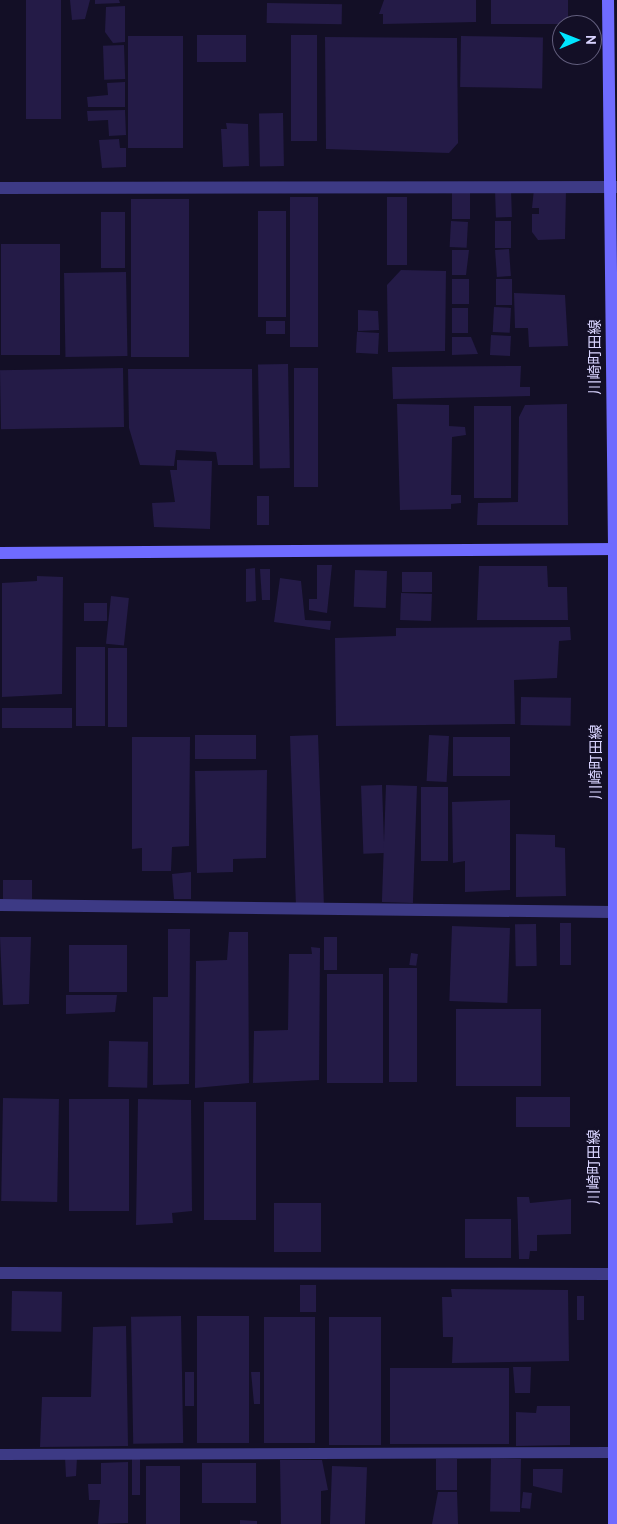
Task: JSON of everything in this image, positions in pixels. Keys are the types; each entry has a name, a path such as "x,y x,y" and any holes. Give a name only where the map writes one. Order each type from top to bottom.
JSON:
{"main road":[{"name":"川崎町田線","path":"608,0 612,41 614,186 615,549 612,912 614,963 612,1274 614,1524"},
{"path":"0,553 615,549"}],"street":[{"path":"0,188 614,186"},
{"path":"0,905 612,912"},
{"path":"0,1273 612,1274"}],"lane":[{"path":"0,1454 614,1452"}],"building":[{"path":"26,0 61,0 61,119 26,119"},
{"path":"70,0 90,0 85,19 72,20"},
{"path":"95,0 119,0 120,3 95,4"},
{"path":"384,0 476,0 476,22 383,24 383,14 379,14"},
{"path":"491,0 568,0 568,15 552,15 552,24 491,24"},
{"path":"267,3 342,4 342,24 267,23"},
{"path":"125,6 125,42 113,43 105,32 106,7"},
{"path":"197,35 246,35 246,62 197,62"},
{"path":"291,35 317,35 317,141 291,141"},
{"path":"128,36 183,36 183,148 128,148"},
{"path":"461,36 543,37 542,88 460,87"},
{"path":"325,37 457,38 458,143 449,153 326,149"},
{"path":"124,45 125,79 104,80 103,46"},
{"path":"125,82 125,107 88,107 87,97 108,95 107,83"},
{"path":"125,110 126,135 109,136 108,120 88,121 87,111"},
{"path":"259,113 283,113 284,166 260,166"},
{"path":"226,123 248,124 249,166 223,167 221,129 227,129"},
{"path":"119,139 120,148 126,148 126,167 102,168 99,140"},
{"path":"534,189 566,191 565,239 538,240 532,232 532,214 539,214 539,208 532,208"},
{"path":"511,190 512,217 496,218 495,191"},
{"path":"452,191 470,191 470,219 452,219"},
{"path":"290,197 318,197 318,347 290,347"},
{"path":"387,197 407,197 407,265 387,265"},
{"path":"131,199 189,199 189,357 131,357"},
{"path":"258,211 286,211 286,317 258,317"},
{"path":"101,212 125,212 125,268 101,268"},
{"path":"451,221 468,222 467,248 450,247"},
{"path":"495,221 511,221 511,248 495,248"},
{"path":"1,244 60,244 60,355 1,355"},
{"path":"509,249 511,276 497,277 495,250"},
{"path":"452,250 469,250 466,275 452,275"},
{"path":"401,270 446,271 445,351 388,352 387,285"},
{"path":"126,272 127,356 65,357 64,273"},
{"path":"452,279 469,279 469,304 452,304"},
{"path":"496,279 512,279 512,305 496,305"},
{"path":"514,293 565,295 568,346 529,347 528,328 515,328"},
{"path":"494,307 511,308 510,333 493,332"},
{"path":"452,308 468,308 468,333 452,333"},
{"path":"358,310 378,311 379,330 358,331"},
{"path":"266,321 285,321 285,334 266,334"},
{"path":"357,332 379,333 378,354 356,353"},
{"path":"491,335 511,336 510,356 490,355"},
{"path":"452,337 471,337 478,354 452,355"},
{"path":"288,364 290,468 260,469 258,365"},
{"path":"521,366 520,387 530,387 530,396 393,399 392,367"},
{"path":"123,368 124,427 1,429 0,370"},
{"path":"294,368 318,368 318,487 294,487"},
{"path":"128,369 252,369 253,465 218,465 216,452 176,450 174,466 140,465 129,428"},
{"path":"397,404 449,405 449,426 465,427 466,435 452,437 451,495 461,495 461,503 451,504 451,509 400,510"},
{"path":"567,404 568,525 477,525 478,503 518,502 519,417 525,405"},
{"path":"474,406 511,406 511,498 474,498"},
{"path":"177,460 212,461 210,529 154,527 152,503 175,502 170,470 177,470"},
{"path":"257,496 269,496 269,525 257,525"},
{"path":"317,565 332,565 327,613 309,610 309,599 317,599"},
{"path":"479,566 547,566 548,587 567,587 568,620 477,620"},
{"path":"255,568 256,601 246,602 246,569"},
{"path":"260,569 270,569 270,600 262,600"},
{"path":"355,570 387,571 386,608 354,607"},
{"path":"402,572 432,572 432,592 402,592"},
{"path":"37,576 63,577 62,694 2,697 2,583 37,581"},
{"path":"280,578 301,581 305,620 331,621 330,630 274,622"},
{"path":"401,593 432,594 431,621 400,620"},
{"path":"111,596 129,598 124,646 106,644"},
{"path":"84,603 107,603 107,621 84,621"},
{"path":"570,627 571,640 559,641 557,678 514,680 515,724 336,726 335,638 396,636 396,628"},
{"path":"76,647 105,647 105,726 76,726"},
{"path":"108,648 127,648 127,727 108,727"},
{"path":"521,697 571,698 571,726 521,725"},
{"path":"2,708 72,708 72,728 2,728"},
{"path":"195,735 256,735 256,759 195,759"},
{"path":"318,735 324,903 296,904 290,736"},
{"path":"429,735 449,736 447,782 427,781"},
{"path":"132,737 190,737 189,846 172,847 171,871 142,871 142,848 132,849"},
{"path":"453,737 510,737 510,776 453,776"},
{"path":"267,770 266,858 233,859 233,872 197,873 195,771"},
{"path":"382,785 384,853 363,854 361,786"},
{"path":"386,785 417,786 413,903 382,902"},
{"path":"421,787 448,787 448,861 421,861"},
{"path":"510,800 510,890 465,892 465,861 453,863 452,802"},
{"path":"516,834 555,835 555,847 565,848 566,896 516,897"},
{"path":"191,872 191,899 174,899 172,874"},
{"path":"3,880 32,880 32,899 3,899"},
{"path":"560,923 571,923 571,965 560,965"},
{"path":"515,924 536,924 537,966 516,966"},
{"path":"452,926 510,928 507,1003 449,1001"},
{"path":"168,929 190,929 189,1084 153,1085 153,997 168,997"},
{"path":"229,932 248,932 249,1083 195,1088 196,961 227,960"},
{"path":"0,937 31,937 29,1004 3,1005"},
{"path":"324,937 337,937 337,970 324,970"},
{"path":"69,945 127,945 127,992 69,992"},
{"path":"311,947 320,948 319,1080 253,1083 254,1031 288,1030 289,954 312,954"},
{"path":"411,953 418,954 416,966 409,965"},
{"path":"389,968 417,968 417,1082 389,1082"},
{"path":"327,974 383,974 383,1083 327,1083"},
{"path":"66,995 117,995 115,1012 66,1014"},
{"path":"456,1009 541,1009 541,1086 456,1086"},
{"path":"109,1041 148,1042 147,1088 108,1087"},
{"path":"516,1097 570,1097 570,1127 516,1127"},
{"path":"3,1098 59,1099 57,1202 1,1201"},
{"path":"69,1099 129,1099 129,1211 69,1211"},
{"path":"138,1099 191,1100 192,1211 172,1213 173,1223 136,1225"},
{"path":"204,1102 256,1102 256,1220 204,1220"},
{"path":"517,1197 529,1197 530,1203 571,1199 571,1234 537,1235 537,1251 530,1251 529,1259 519,1259"},
{"path":"274,1203 321,1203 321,1252 274,1252"},
{"path":"465,1219 511,1219 511,1258 465,1258"},
{"path":"300,1285 316,1285 316,1312 300,1312"},
{"path":"451,1289 568,1290 569,1361 452,1363 453,1337 443,1337 442,1297 452,1297"},
{"path":"12,1291 62,1292 61,1332 11,1331"},
{"path":"577,1296 584,1296 584,1320 577,1320"},
{"path":"181,1316 183,1443 133,1444 131,1317"},
{"path":"197,1316 249,1316 249,1443 197,1443"},
{"path":"264,1317 315,1317 315,1443 264,1443"},
{"path":"329,1317 381,1317 381,1445 329,1445"},
{"path":"126,1326 128,1446 40,1447 42,1397 91,1397 93,1327"},
{"path":"513,1367 531,1367 530,1393 515,1393"},
{"path":"390,1368 509,1368 509,1444 390,1444"},
{"path":"185,1372 194,1372 194,1406 185,1406"},
{"path":"251,1372 260,1372 260,1404 254,1404"},
{"path":"537,1406 570,1406 570,1445 516,1446 516,1412 536,1413"},
{"path":"65,1457 77,1457 76,1476 66,1477"},
{"path":"132,1457 140,1457 140,1495 132,1495"},
{"path":"491,1458 521,1459 520,1512 490,1511"},
{"path":"436,1459 457,1459 457,1490 436,1490"},
{"path":"280,1460 322,1460 328,1490 321,1491 321,1524 281,1524"},
{"path":"128,1462 128,1523 98,1524 100,1500 89,1500 88,1484 101,1484 101,1463"},
{"path":"202,1463 256,1463 256,1503 202,1503"},
{"path":"146,1466 180,1466 180,1524 146,1524"},
{"path":"332,1466 367,1467 365,1524 330,1524"},
{"path":"533,1469 563,1469 562,1493 533,1486"},
{"path":"438,1492 457,1492 458,1524 432,1524"},
{"path":"523,1492 532,1493 530,1509 521,1508"},
{"path":"240,1520 257,1521 257,1524 240,1524"}]}
